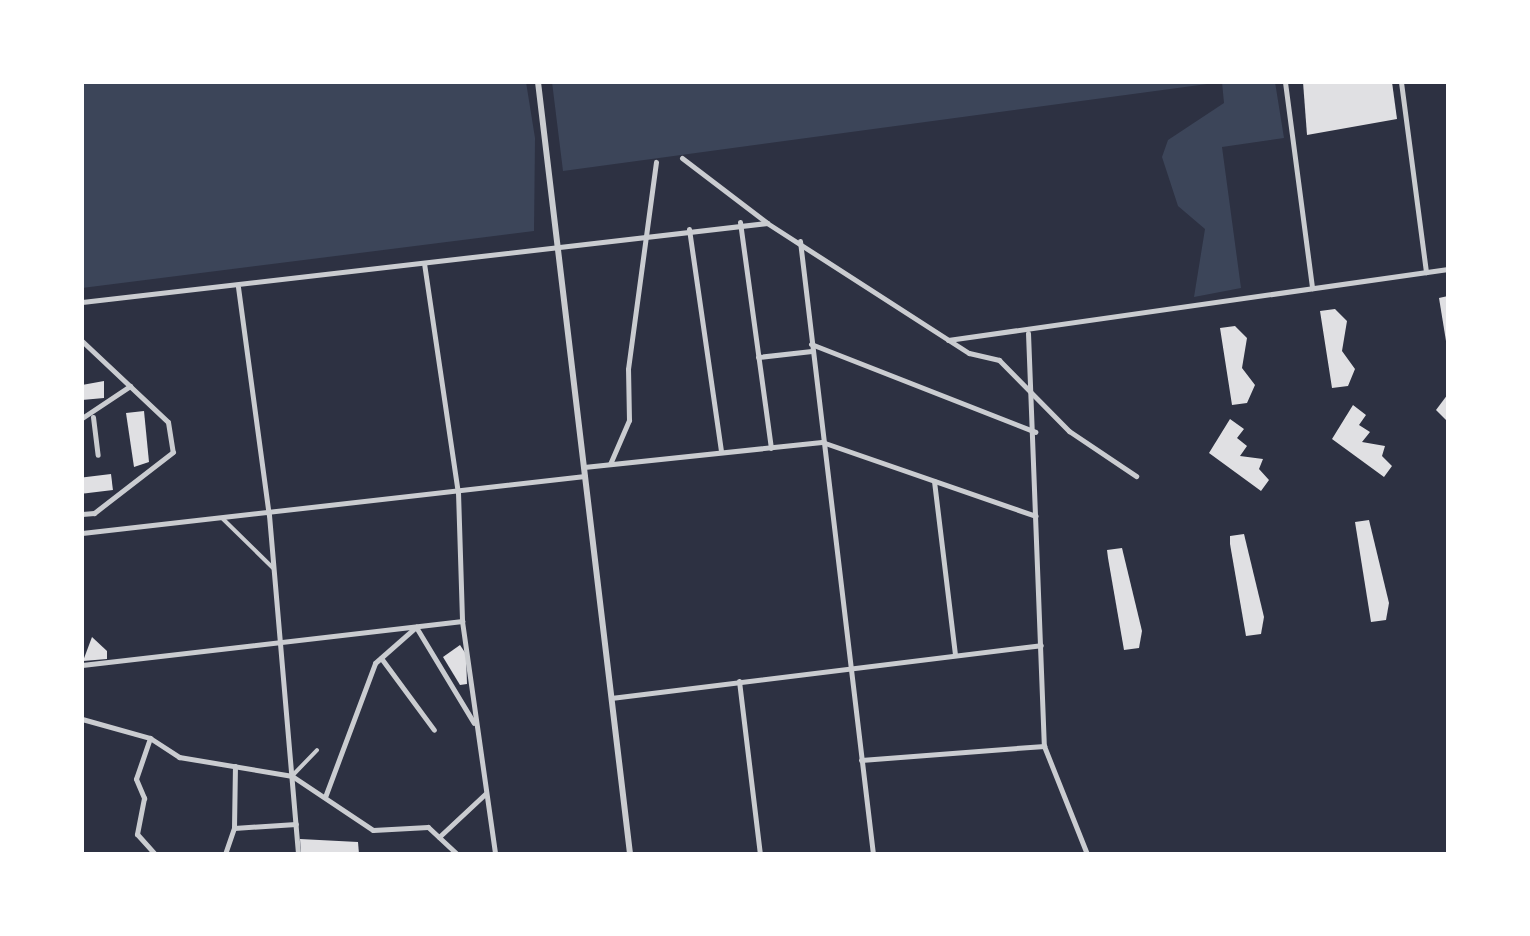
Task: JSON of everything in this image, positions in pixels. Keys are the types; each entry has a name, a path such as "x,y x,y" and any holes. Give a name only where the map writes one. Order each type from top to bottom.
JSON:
{"street":[{"path":"538,82 630,854"},
{"path":"1285,82 1312,288"},
{"path":"1401,82 1426,272"},
{"path":"682,158 767,223 800,240 947,340 999,360 1069,431 1136,476"},
{"path":"610,464 629,420 628,369 656,162"},
{"path":"82,302 238,287 740,222 767,223"},
{"path":"740,222 771,448"},
{"path":"689,229 722,453"},
{"path":"800,240 873,854"},
{"path":"424,263 458,492 462,621 495,854"},
{"path":"947,340 1028,333 1448,269"},
{"path":"238,287 269,515 298,854"},
{"path":"1028,333 1035,432 1044,746 1087,854"},
{"path":"82,341 168,422 173,452 94,513 82,514"},
{"path":"811,344 1035,432"},
{"path":"758,357 812,351"},
{"path":"82,418 93,417 130,386"},
{"path":"93,417 98,455"},
{"path":"584,467 822,442 1036,516"},
{"path":"82,533 269,515 585,476"},
{"path":"934,481 955,654"},
{"path":"223,519 274,568"},
{"path":"82,665 280,645 462,621"},
{"path":"325,797 381,658 416,627"},
{"path":"416,627 477,727"},
{"path":"611,698 850,666 1041,645"},
{"path":"381,658 434,730"},
{"path":"739,681 760,854"},
{"path":"82,719 150,738 179,757 292,776 373,830 428,827 457,854"},
{"path":"150,738 136,779 144,798 137,834 155,854"},
{"path":"861,760 1044,746"},
{"path":"292,776 317,750"},
{"path":"225,854 234,828 235,766"},
{"path":"439,837 486,794"},
{"path":"234,828 296,824"}],"shaded area":[{"path":"82,82 526,82 535,138 534,231 82,288"},
{"path":"552,82 1222,82 563,171"},
{"path":"1222,82 1275,82 1284,138 1222,147 1241,288 1194,297 1205,229 1178,206 1162,157 1168,140 1224,103"}],"building":[{"path":"1303,82 1392,82 1397,119 1307,135"},
{"path":"1448,296 1448,341 1446,341 1439,298"},
{"path":"1335,309 1347,321 1342,351 1355,369 1348,386 1332,388 1320,311"},
{"path":"1235,326 1247,338 1242,368 1255,385 1247,403 1232,405 1220,328"},
{"path":"104,381 104,398 82,400 82,385"},
{"path":"1448,394 1448,422 1436,410"},
{"path":"1353,405 1366,415 1359,425 1370,432 1362,442 1385,446 1382,456 1392,466 1384,477 1332,439"},
{"path":"144,411 149,462 134,467 126,413"},
{"path":"1230,419 1244,429 1237,438 1247,446 1240,456 1263,459 1259,469 1269,480 1261,491 1209,453"},
{"path":"111,474 113,490 84,493 82,478"},
{"path":"1369,520 1389,603 1386,620 1371,622 1355,522"},
{"path":"1244,534 1264,617 1261,634 1246,636 1230,544 1230,536"},
{"path":"1122,548 1142,631 1139,648 1124,650 1107,550"},
{"path":"92,637 107,651 107,659 83,661"},
{"path":"460,645 466,654 467,684 460,685 443,657"},
{"path":"300,839 358,842 359,854 301,854"}]}
